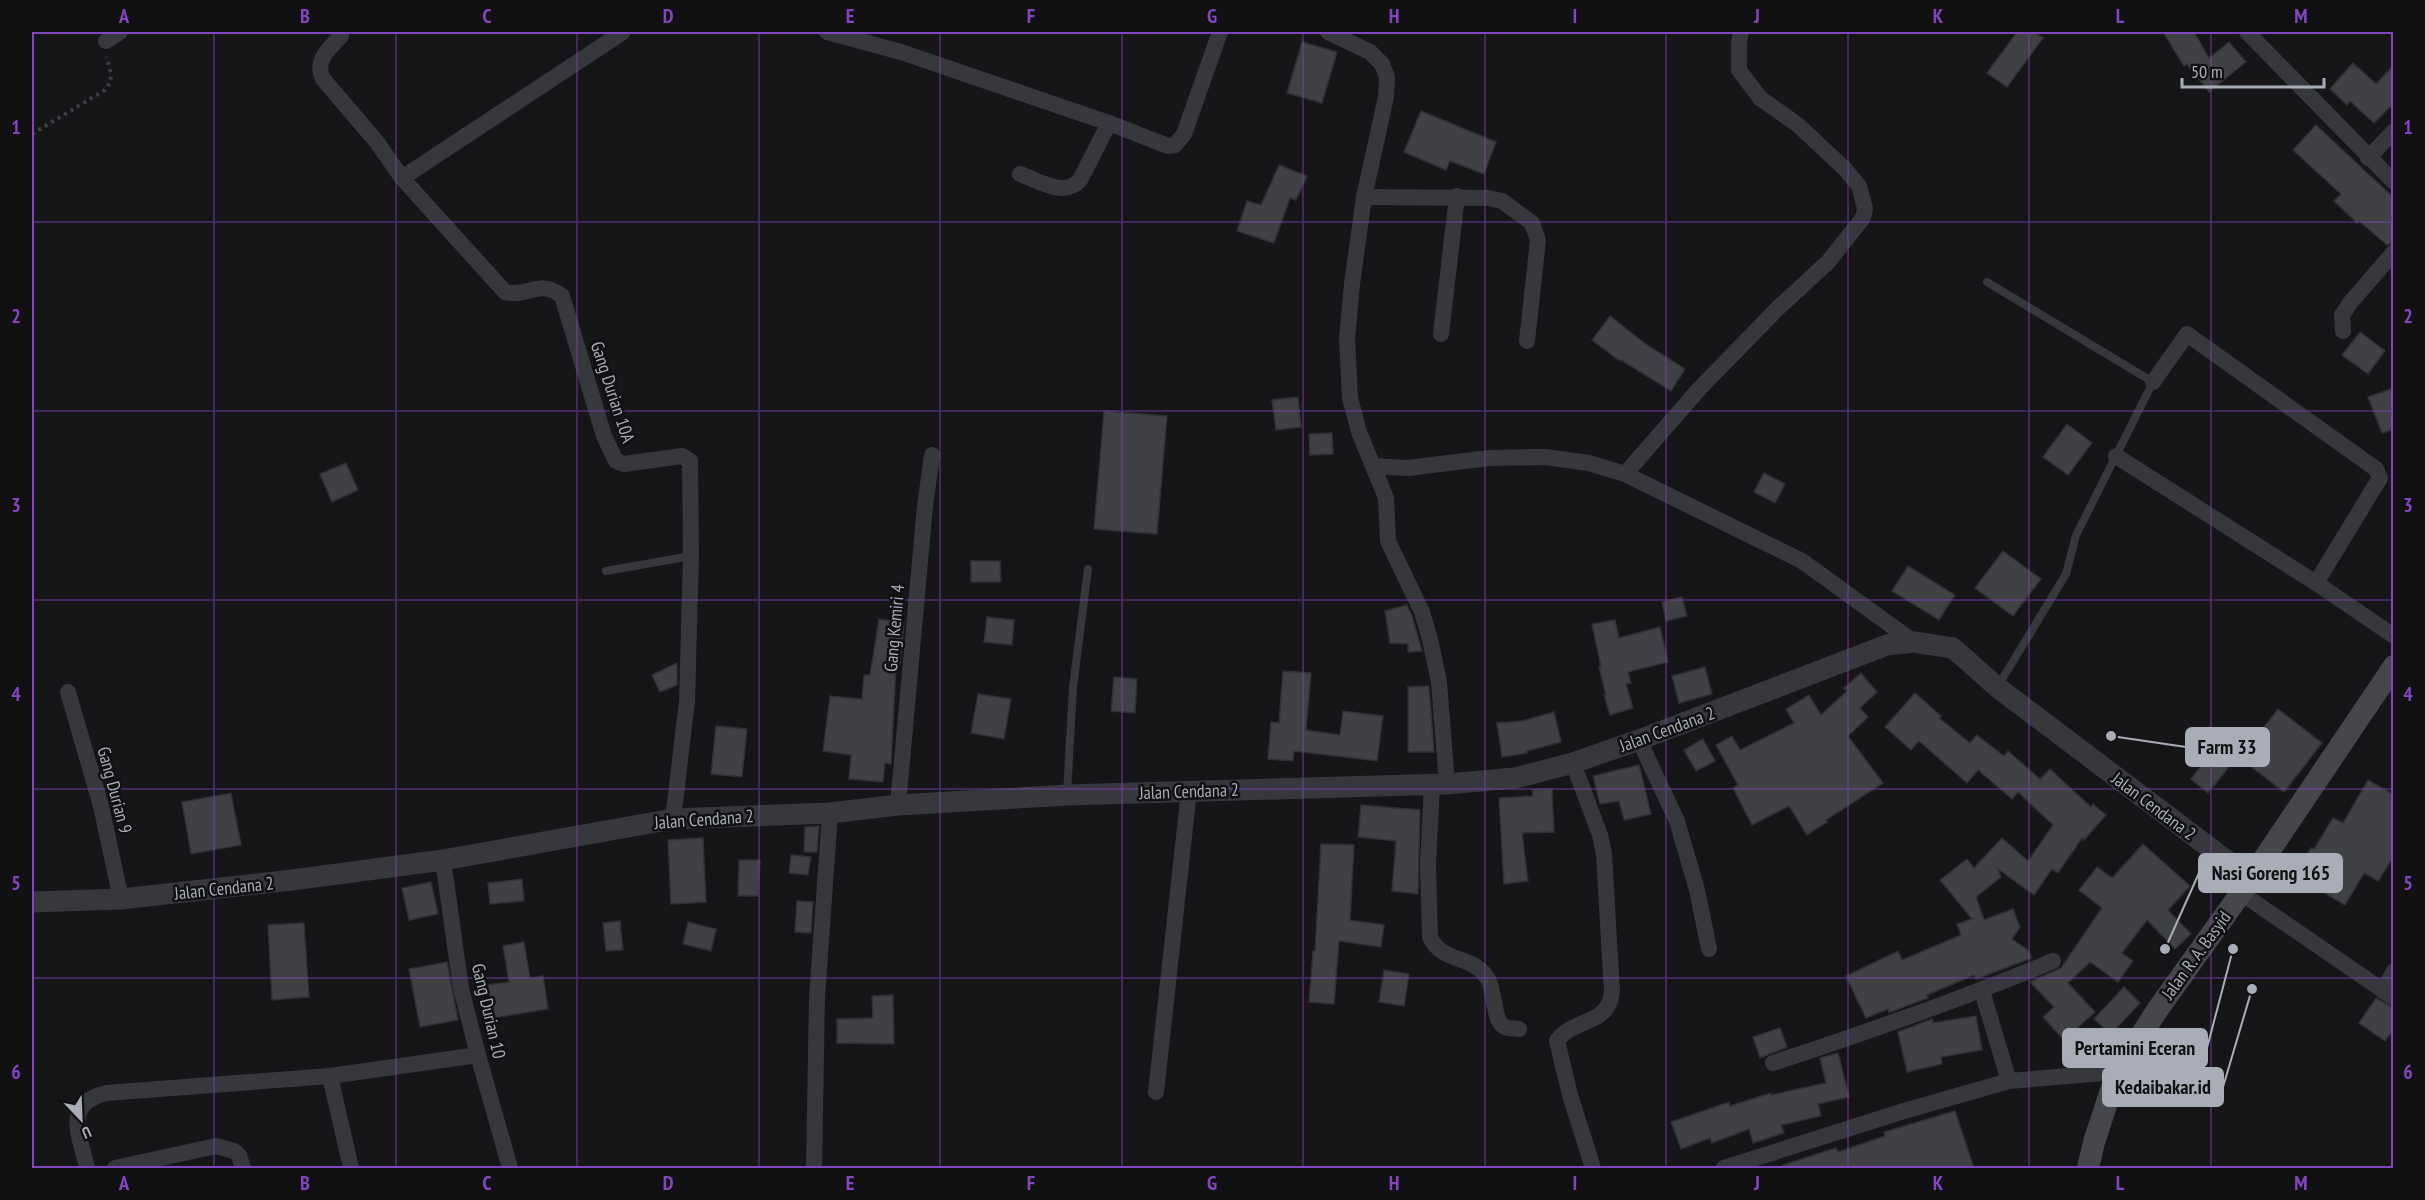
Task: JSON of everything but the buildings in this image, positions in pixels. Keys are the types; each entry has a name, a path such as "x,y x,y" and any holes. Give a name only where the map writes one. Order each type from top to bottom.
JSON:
{"main road":[{"name":"Jalan R. A. Basyid","path":"2088,1168 2117,1072 2394,666"}],"street":[{"path":"106,41 120,32"},
{"path":"341,32 341,36 319,62 319,71 323,79 376,141 402,178 623,32"},
{"path":"826,32 901,52 1109,123 1168,146 1175,145 1184,134 1220,32"},
{"path":"1328,32 1370,52 1382,64 1387,77 1386,97 1364,197 1347,339 1350,398 1359,432 1386,498 1388,541 1422,612 1439,682 1439,784 1428,864 1430,937 1434,946 1441,952 1477,966 1486,975 1493,986 1499,1022 1505,1027 1520,1029"},
{"path":"1625,474 1715,373 1777,309 1828,262 1863,218 1865,208 1858,186 1845,169 1798,125 1760,98 1739,70 1739,42 1742,32"},
{"path":"2247,32 2394,183"},
{"path":"1020,174 1066,190 1075,187 1109,123"},
{"path":"2368,158 2394,131"},
{"name":"Gang Durian 10A","path":"402,178 505,292 514,294 541,287 552,288 562,296 604,436 616,461 624,464 682,456 690,461 691,555 687,701 674,819"},
{"path":"1441,334 1457,196"},
{"path":"1364,197 1488,198 1502,201 1532,223 1538,240 1527,341"},
{"path":"2343,331 2343,315 2349,303 2394,252"},
{"path":"2153,382 2187,334 2376,469 2380,478 2316,583"},
{"name":"Gang Kemiri 4","path":"898,805 925,506 932,455"},
{"path":"2116,456 2316,583 2394,636"},
{"path":"1373,466 1408,468 1489,458 1545,457 1589,463 1625,474 1803,561 1914,642"},
{"name":"Jalan Cendana 2","path":"32,902 121,899 292,880 443,860 674,819 830,813 898,805 1067,795 1439,784 1515,778 1574,763 1639,740 1887,645 1914,642 1953,648 1997,687 2246,886"},
{"name":"Gang Durian 9","path":"68,692 101,806 121,899"},
{"path":"1639,740 1677,821 1697,890 1709,949"},
{"path":"1574,763 1600,835 1604,854 1612,991 1607,1009 1565,1032 1557,1041 1570,1095 1593,1168"},
{"path":"1156,1092 1189,792"},
{"path":"814,1168 817,997 830,813"},
{"name":"Gang Durian 10","path":"443,860 461,988 510,1168"},
{"path":"2246,886 2388,994 2394,971"},
{"path":"1773,1063 1982,991 2053,961"},
{"path":"1982,991 2009,1081"},
{"path":"87,1168 77,1118 81,1105 91,1097 106,1093 330,1076 478,1055"},
{"path":"1724,1168 1904,1111 2009,1081 2117,1072"},
{"path":"330,1076 351,1168"},
{"path":"115,1168 216,1146 234,1151 239,1155 243,1168"}],"lane":[{"path":"1987,282 2153,382 2076,535 2066,574 1997,687"},
{"path":"606,571 691,555"},
{"path":"1067,795 1073,687 1088,569"}],"path":[{"path":"32,134 105,90 111,81 110,68 105,54 106,41"}],"place":[{"name":"Farm 33","path":"2111,736"},
{"name":"Nasi Goreng 165","path":"2165,949"},
{"name":"Pertamini Eceran","path":"2233,949"},
{"name":"Kedaibakar.id","path":"2252,989"}]}
